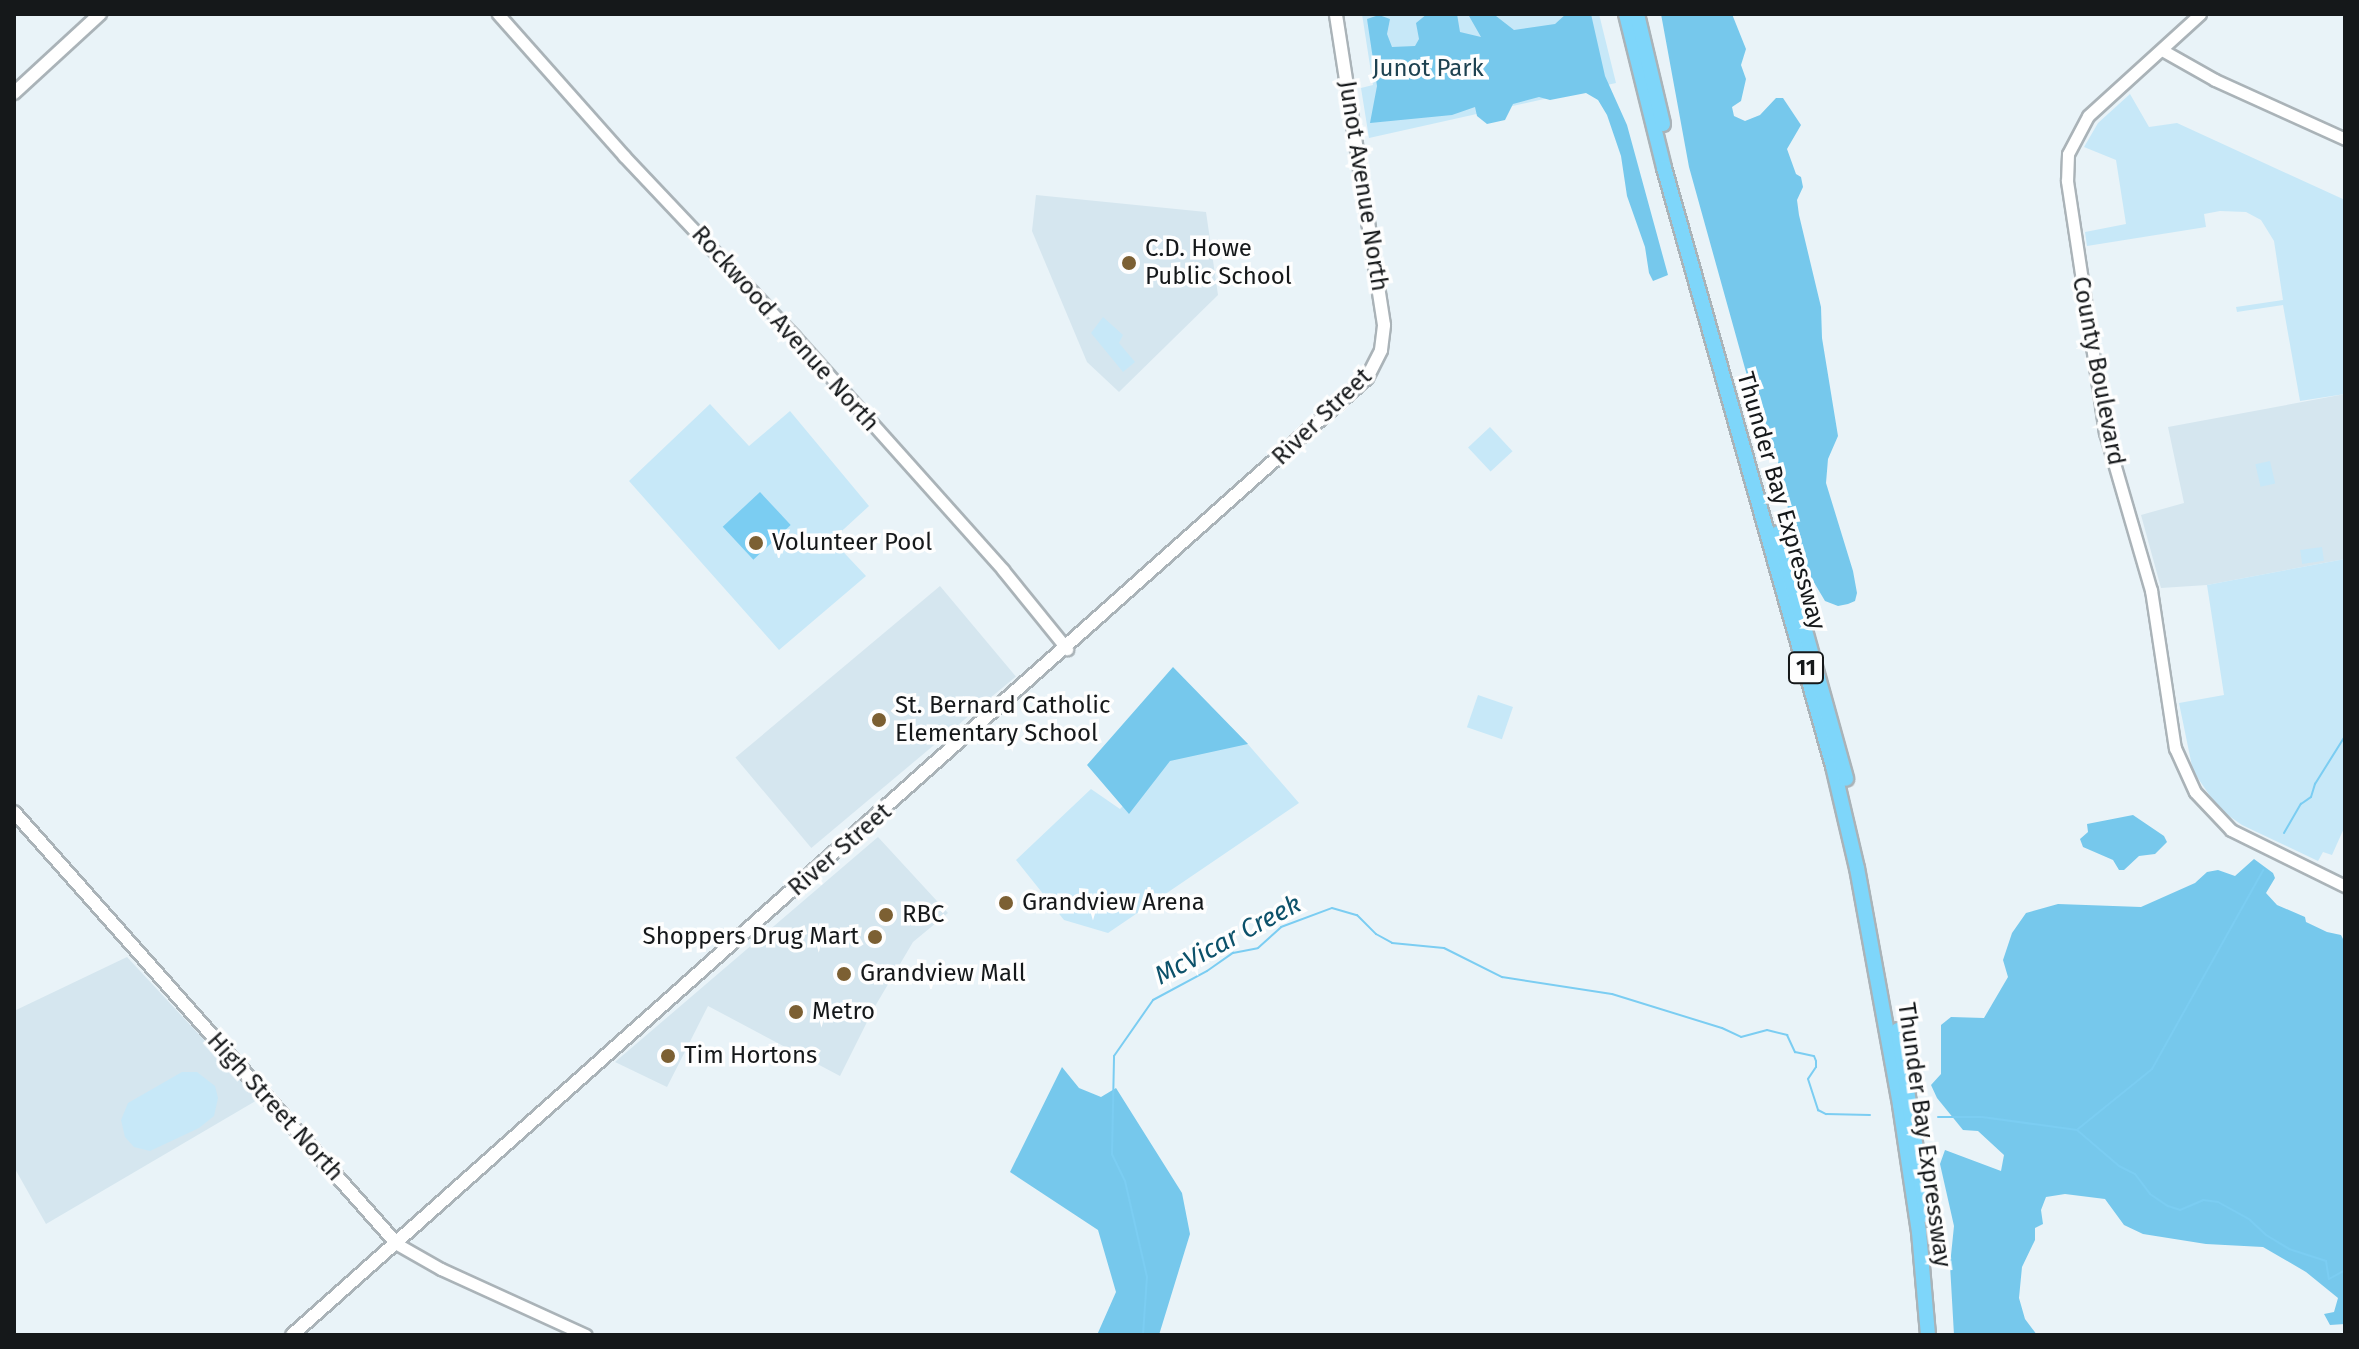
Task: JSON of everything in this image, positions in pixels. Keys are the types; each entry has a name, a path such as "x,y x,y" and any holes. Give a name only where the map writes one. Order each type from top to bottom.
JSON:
{"highway":[{"name":"Thunder Bay Expressway","path":"1626,14 1664,168 1833,766 1857,868 1902,1119 1919,1232 1928,1335"},
{"name":"Thunder Bay Expressway","path":"1637,14 1672,161 1841,760 1866,867 1912,1118 1929,1232 1938,1335"}],"main road":[{"path":"14,93 100,14"},
{"name":"Junot Avenue North","path":"1336,14 1384,325 1379,357"},
{"name":"River Street","path":"292,1335 1357,389 1379,357"},
{"name":"High Street North","path":"14,812 397,1244"}],"street":[{"name":"Rockwood Avenue North","path":"498,14 624,156 794,336 1003,570 1067,649"},
{"name":"County Boulevard","path":"2200,14 2088,116 2068,154 2067,181 2105,432 2151,590 2175,748 2195,792 2231,830 2345,886"},
{"path":"2162,50 2189,67 2345,139"},
{"name":"High Street North","path":"397,1244 419,1258 586,1335"}],"shaded area":[{"name":"C.D. Howe Public School","path":"1036,195 1206,212 1218,295 1119,392 1087,362 1032,231"},
{"path":"2345,394 2345,559 2207,585 2161,588 2141,515 2184,503 2168,427"},
{"name":"Volunteer Pool","path":"760,492 791,525 753,560 723,527"},
{"name":"St. Bernard Catholic Elementary School","path":"940,586 1016,676 811,848 735,758"},
{"path":"878,837 948,913 913,942 874,1008 840,1076 708,1006 667,1087 615,1062"},
{"path":"127,957 259,1099 46,1224 14,1167 14,1011"}],"green space":[{"name":"Junot Park","path":"1362,14 1599,14 1616,83 1369,138 1361,88 1373,85"},
{"name":"Junot Park","path":"1427,14 1457,14 1460,32 1481,37 1469,16 1496,16 1514,30 1555,24 1566,14 1591,14 1605,76 1627,125 1668,275 1653,281 1649,273 1645,247 1627,196 1621,156 1607,115 1598,100 1586,93 1550,100 1539,97 1513,104 1505,120 1487,124 1477,116 1475,107 1452,115 1370,123 1377,86 1367,19 1379,15 1390,19 1387,34 1392,47 1415,46 1419,39 1416,23"},
{"path":"1661,14 1732,14 1746,49 1741,65 1746,79 1741,101 1732,107 1734,116 1745,121 1760,115 1776,98 1783,98 1801,125 1787,149 1796,174 1801,177 1803,187 1797,200 1799,215 1821,307 1822,338 1838,436 1828,459 1826,483 1857,593 1855,601 1848,604 1838,606 1825,601 1799,557 1790,531 1786,490 1769,431 1751,390 1689,167"},
{"path":"2130,94 2149,127 2177,123 2345,200 2345,394 2300,401 2283,305 2237,312 2236,307 2283,300 2274,241 2261,220 2246,212 2220,211 2204,214 2206,227 2087,246 2085,232 2126,224 2116,160 2084,147 2098,123"},
{"path":"1103,317 1123,335 1119,343 1135,362 1123,372 1091,333"},
{"path":"710,404 749,446 790,411 869,506 832,540 866,576 779,650 629,481"},
{"path":"1490,427 1513,451 1491,472 1468,447"},
{"path":"2270,461 2275,483 2261,487 2255,464"},
{"path":"2322,547 2324,561 2302,564 2300,550"},
{"path":"2345,559 2345,826 2332,855 2323,852 2318,861 2242,825 2219,809 2193,771 2179,703 2224,695 2207,585"},
{"path":"1173,667 1248,744 1170,761 1129,814 1087,765"},
{"path":"1478,695 1513,707 1502,739 1467,727"},
{"path":"1246,742 1299,803 1108,933 1064,920 1016,860 1091,789 1120,809 1169,758"},
{"path":"2133,815 2164,836 2167,842 2155,854 2139,856 2124,870 2119,870 2113,860 2083,847 2080,839 2088,832 2087,824"},
{"path":"2254,859 2273,873 2275,878 2266,893 2277,905 2305,917 2306,922 2327,932 2341,935 2345,943 2345,1324 2330,1325 2324,1314 2334,1312 2338,1298 2306,1272 2263,1247 2206,1244 2143,1234 2124,1225 2105,1199 2065,1194 2046,1197 2041,1210 2043,1224 2035,1228 2035,1240 2022,1267 2019,1298 2025,1319 2037,1335 1954,1335 1950,1265 1954,1226 1940,1164 1945,1150 2001,1171 2004,1155 1978,1131 1963,1130 1937,1098 1931,1085 1941,1074 1941,1025 1951,1017 1984,1018 2008,977 2003,960 2012,933 2026,913 2058,904 2141,907 2195,883 2207,872 2218,870 2235,876"},
{"path":"1062,1067 1079,1088 1101,1097 1116,1088 1182,1193 1190,1234 1159,1335 1097,1335 1116,1292 1098,1230 1010,1172"},
{"path":"182,1072 197,1072 215,1086 218,1098 214,1116 199,1128 150,1151 134,1147 125,1137 121,1120 128,1103"}],"waterway":[{"path":"2284,833 2301,804 2311,797 2315,784 2345,736"},
{"path":"2078,1129 2152,1069 2263,870"},
{"name":"McVicar Creek","path":"1143,1335 1147,1277 1125,1181 1112,1154 1114,1056 1153,1000 1233,953 1258,948 1281,927 1332,908 1357,915 1376,934 1392,943 1444,948 1502,977 1612,994 1722,1028 1741,1037 1767,1030 1787,1035 1795,1052 1814,1056 1816,1067 1808,1079 1818,1110 1826,1114 1870,1115"},
{"name":"McVicar Creek","path":"1938,1117 1982,1117 2077,1130 2119,1166 2135,1174 2150,1194 2168,1206 2180,1210 2203,1200 2218,1202 2250,1220 2266,1235 2289,1249 2326,1261 2329,1279 2345,1270"}],"place":[{"name":"C.D. Howe Public School","path":"1129,263"},
{"name":"Volunteer Pool","path":"756,543"},
{"name":"St. Bernard Catholic Elementary School","path":"879,720"},
{"name":"Grandview Arena","path":"1006,903"},
{"name":"RBC","path":"886,915"},
{"name":"Shoppers Drug Mart","path":"875,937"},
{"name":"Grandview Mall","path":"844,974"},
{"name":"Metro","path":"796,1012"},
{"name":"Tim Hortons","path":"668,1056"}]}
